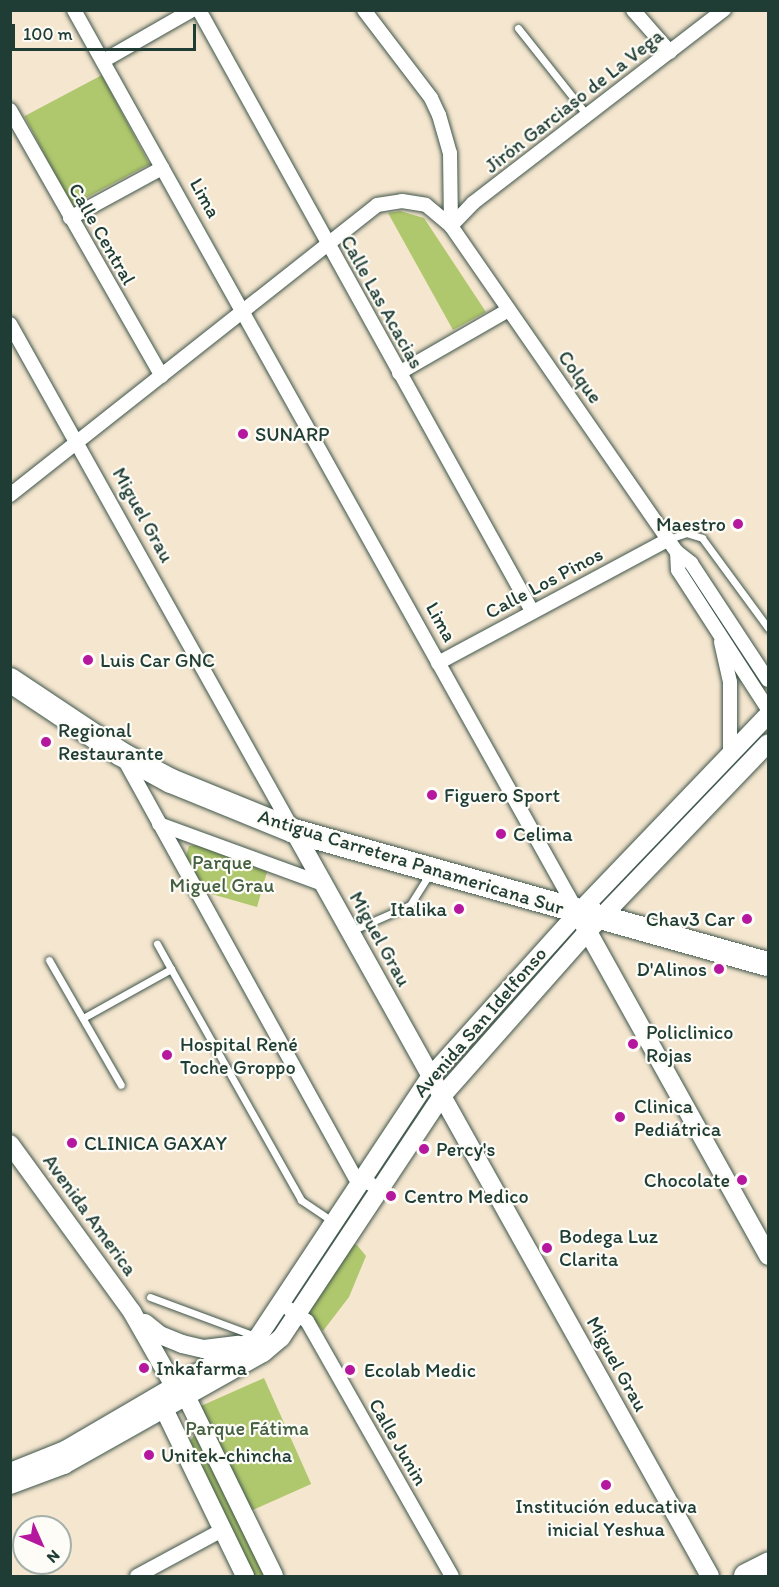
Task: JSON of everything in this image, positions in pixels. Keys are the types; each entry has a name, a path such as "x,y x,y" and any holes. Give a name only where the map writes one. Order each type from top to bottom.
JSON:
{"highway":[{"name":"Antigua Carretera Panamericana Sur","path":"10,680 121,754 171,781 294,831 589,921 768,964"},
{"path":"746,1576 768,1565"}],"street":[{"name":"Lima","path":"74,10 438,663 589,921 768,1256"},
{"path":"103,62 192,10"},
{"name":"Calle Las Acacias","path":"199,10 532,611"},
{"path":"364,10 430,98 439,115 450,153 451,226"},
{"path":"633,10 670,52"},
{"name":"Jirón Garciaso de La Vega","path":"451,226 473,203 724,10"},
{"name":"Calle Central","path":"13,119 162,376"},
{"path":"70,218 162,168"},
{"name":"Colque","path":"10,495 377,205 402,201 426,205 451,226 507,311 677,552 691,562 768,680"},
{"path":"399,373 507,311"},
{"name":"Miguel Grau","path":"10,324 710,1576"},
{"name":"Calle Los Pinos","path":"438,663 669,539"},
{"name":"Colque","path":"677,552 678,570 768,709"},
{"name":"Colque","path":"719,634 730,682 730,756"},
{"name":"Avenida San Idelfonso","path":"180,1391 255,1338 282,1305 336,1223 373,1185 442,1096 768,714"},
{"name":"Avenida San Idelfonso","path":"180,1391 263,1353 298,1315 373,1185 431,1076 768,743"},
{"path":"121,754 355,1177 373,1185"},
{"path":"159,824 323,884"},
{"path":"177,856 192,836"},
{"name":"Avenida America","path":"10,1144 132,1312"},
{"name":"Calle Junin","path":"282,1305 307,1321 452,1576"},
{"path":"132,1312 160,1335 182,1344 213,1349 255,1338"},
{"path":"132,1312 180,1391 274,1576"},
{"path":"10,1485 64,1465 164,1408 180,1391"},
{"path":"10,1472 65,1450 180,1391"},
{"path":"164,1408 245,1576"},
{"path":"137,1576 222,1530"}],"lane":[{"path":"518,28 587,115"},
{"path":"669,539 686,532 702,538 768,628"},
{"path":"351,931 410,905 431,871"},
{"path":"157,944 301,1200 336,1223"},
{"path":"49,960 121,1085"},
{"path":"83,1018 171,969"},
{"path":"150,1298 255,1338"}],"green space":[{"path":"102,75 149,164 72,205 24,116"},
{"path":"400,211 424,218 486,312 453,330 388,213"},
{"name":"Parque Miguel Grau","path":"206,844 267,872 257,907 208,893 185,859 189,846"},
{"path":"349,1244 357,1245 366,1256 349,1297 323,1331 307,1311"},
{"name":"Parque Fátima","path":"264,1378 311,1484 244,1514 196,1408"},
{"path":"198,1431 266,1576 254,1576 189,1442"}],"place":[{"name":"SUNARP","path":"243,434"},
{"name":"Maestro","path":"738,524"},
{"name":"Luis Car GNC","path":"88,660"},
{"name":"Regional Restaurante","path":"46,742"},
{"name":"Figuero Sport","path":"432,795"},
{"name":"Celima","path":"501,834"},
{"name":"Italika","path":"459,909"},
{"name":"Chav3 Car","path":"747,919"},
{"name":"D'Alinos","path":"719,969"},
{"name":"Policlinico Rojas","path":"633,1044"},
{"name":"Hospital René Toche Groppo","path":"167,1055"},
{"name":"Clinica Pediátrica","path":"620,1117"},
{"name":"CLINICA GAXAY","path":"72,1143"},
{"name":"Percy's","path":"424,1149"},
{"name":"Chocolate","path":"742,1180"},
{"name":"Centro Medico","path":"391,1196"},
{"name":"Bodega Luz Clarita","path":"547,1248"},
{"name":"Inkafarma","path":"144,1368"},
{"name":"Ecolab Medic","path":"350,1370"},
{"name":"Unitek-chincha","path":"149,1455"},
{"name":"Institución educativa inicial Yeshua","path":"606,1485"}]}
